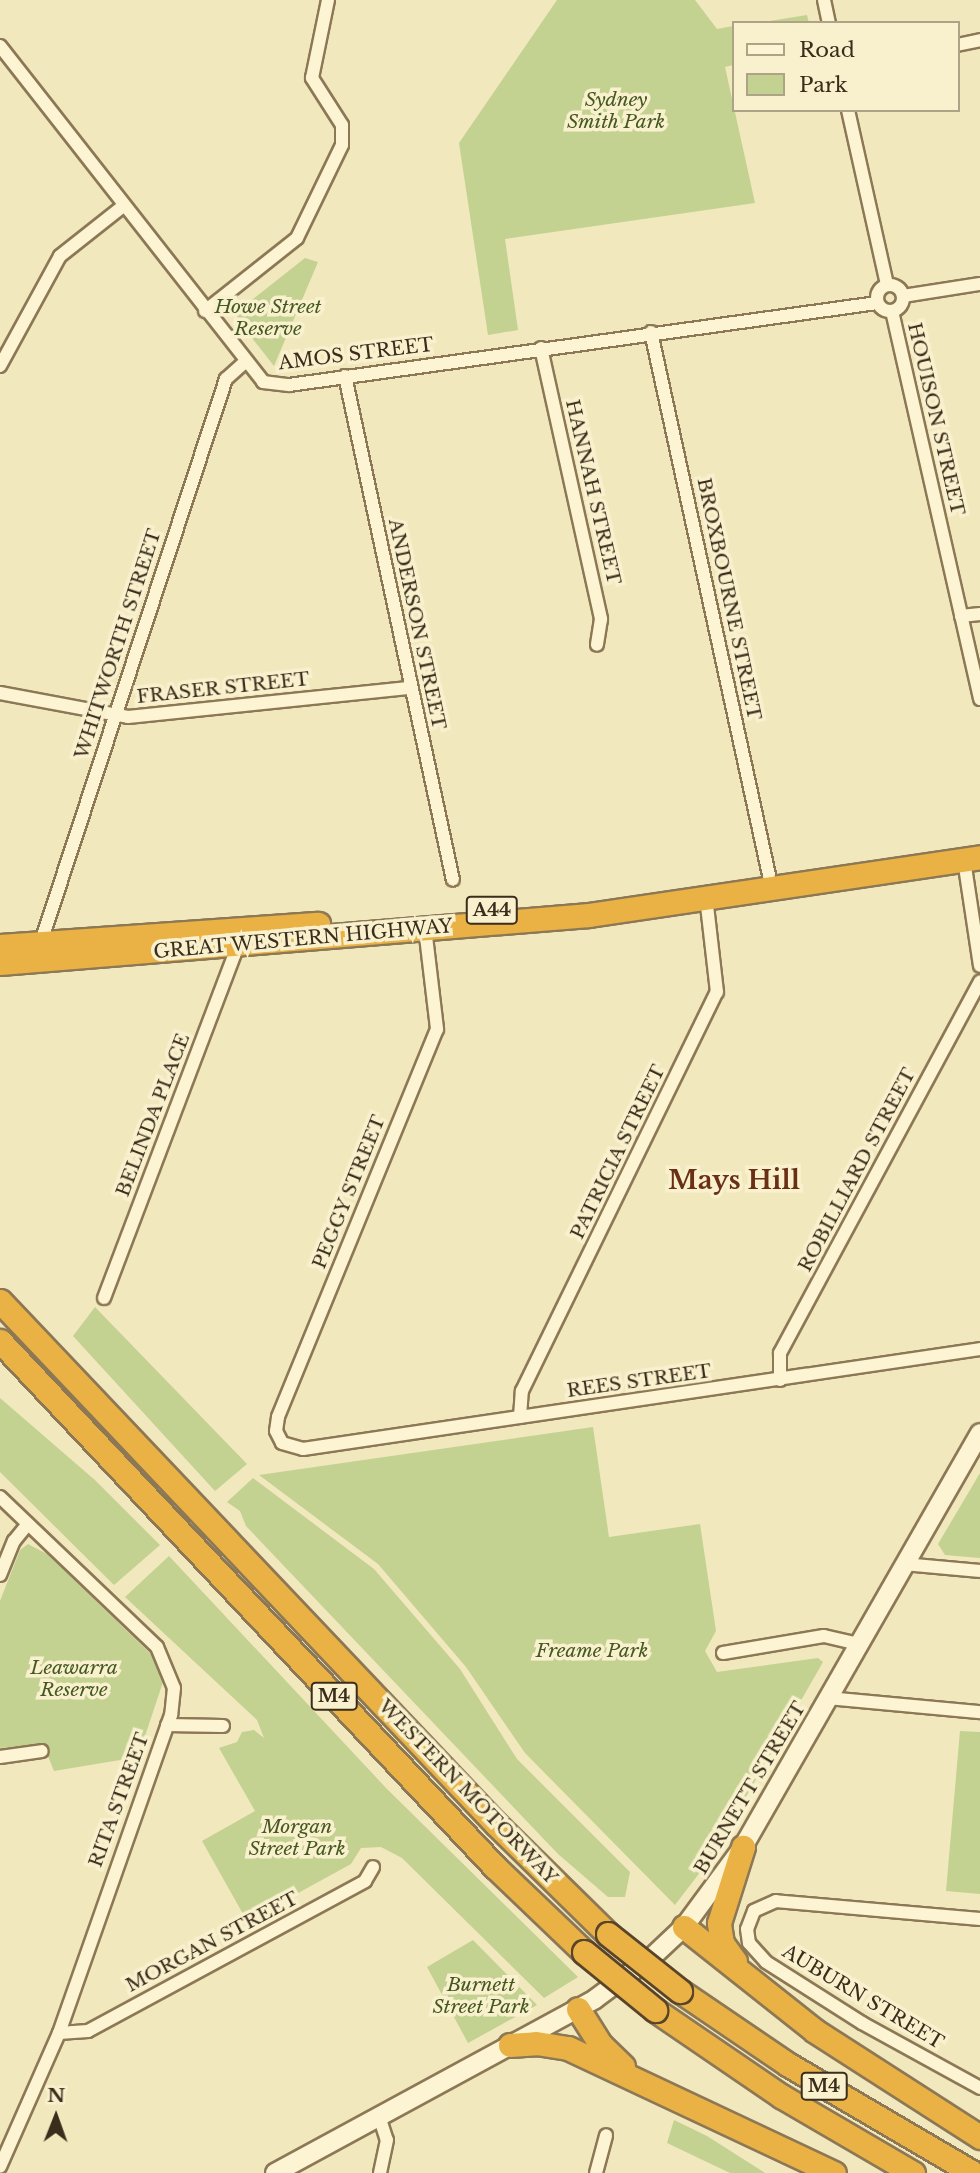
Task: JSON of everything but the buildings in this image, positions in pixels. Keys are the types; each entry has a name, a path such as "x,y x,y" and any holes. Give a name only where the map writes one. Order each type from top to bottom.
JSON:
{"highway":[{"name":"GREAT WESTERN HIGHWAY","path":"0,946 578,904 769,875 975,854"},
{"name":"GREAT WESTERN HIGHWAY","path":"0,963 237,947 589,915 975,854"},
{"name":"WESTERN MOTORWAY","path":"0,1301 496,1824 608,1934 680,1991 789,2065 973,2173"},
{"name":"WESTERN MOTORWAY","path":"0,1341 495,1867 584,1952 655,2010 781,2096 913,2173"},
{"path":"743,1847 720,1915 720,1933 729,1955 765,1993"},
{"path":"684,1927 765,1993 871,2070 980,2137"},
{"path":"578,2009 600,2044 636,2077"},
{"path":"510,2045 559,2046 636,2077 834,2173"}],"main road":[{"name":"BURNETT STREET","path":"275,2173 578,2009 631,1975 684,1927 743,1847 980,1433"}],"street":[{"path":"205,311 297,238 342,145 342,125 312,78 328,0"},
{"path":"824,0 829,21"},
{"path":"959,45 980,40"},
{"name":"AMOS STREET","path":"0,46 244,363 263,383 289,385 651,332 877,303"},
{"path":"848,112 887,285"},
{"path":"0,366 60,256 122,206"},
{"path":"903,296 980,284"},
{"path":"887,285 899,289 903,296 902,304 892,311 877,303 879,290 887,285"},
{"name":"HOUISON STREET","path":"892,311 980,699"},
{"name":"BROXBOURNE STREET","path":"651,332 769,875"},
{"name":"HANNAH STREET","path":"541,348 601,619 597,645"},
{"name":"WHITWORTH STREET","path":"40,945 226,379 244,363"},
{"name":"ANDERSON STREET","path":"345,376 453,880"},
{"path":"961,616 980,614"},
{"name":"FRASER STREET","path":"0,693 115,717 411,688"},
{"path":"975,854 980,966"},
{"name":"PATRICIA STREET","path":"520,1417 522,1391 717,992 706,897"},
{"name":"PEGGY STREET","path":"303,1449 282,1443 276,1431 278,1417 438,1024 425,928"},
{"name":"BELINDA PLACE","path":"104,1298 237,947"},
{"name":"ROBILLIARD STREET","path":"780,1380 780,1353 980,982"},
{"name":"REES STREET","path":"303,1449 980,1349"},
{"name":"RITA STREET","path":"0,1497 163,1655 174,1688 167,1725 59,2033 0,2167"},
{"path":"0,1575 13,1541 28,1524"},
{"path":"904,1564 980,1571"},
{"path":"723,1653 824,1636 859,1644"},
{"path":"828,1698 980,1712"},
{"path":"167,1725 223,1726"},
{"path":"0,1757 42,1751"},
{"name":"MORGAN STREET","path":"59,2033 89,2031 365,1881 373,1867"},
{"name":"AUBURN STREET","path":"980,1919 776,1900 760,1906 748,1923 749,1943 766,1962 862,2023 980,2088"},
{"path":"379,2116 387,2140 380,2173"},
{"path":"596,2173 606,2135"}],"green space":[{"name":"Sydney Smith Park","path":"557,0 695,0 717,29 732,26 732,65 725,67 732,112 735,112 755,203 505,239 518,330 488,335 459,143"},
{"path":"807,15 808,21 770,21"},
{"name":"Howe Street Reserve","path":"305,258 318,262 274,366 237,319 238,311"},
{"path":"95,1307 247,1464 215,1491 73,1336"},
{"path":"0,1398 96,1481 160,1545 114,1585 0,1472"},
{"name":"Freame Park","path":"593,1427 609,1537 700,1524 716,1631 705,1651 717,1672 818,1658 823,1662 711,1858 675,1905 525,1753 466,1667 378,1564 259,1475"},
{"path":"980,1473 980,1558 945,1555 938,1544"},
{"path":"253,1478 374,1569 460,1669 517,1759 630,1872 625,1897 608,1897 558,1854 246,1526 240,1511 227,1502"},
{"name":"Leawarra Reserve","path":"28,1544 47,1554 156,1659 164,1679 138,1757 54,1771 43,1744 0,1748 0,1601 20,1550"},
{"name":"Morgan Street Park","path":"169,1556 387,1789 578,1977 544,1998 402,1858 381,1847 361,1848 351,1864 247,1921 202,1841 255,1811 219,1748 237,1742 242,1732 254,1730 264,1738 257,1720 125,1597"},
{"path":"960,1731 980,1732 980,1894 946,1891"},
{"name":"Burnett Street Park","path":"473,1940 537,2005 468,2043 427,1967"},
{"path":"674,2120 707,2136 765,2173 730,2173 667,2143"}],"district":[{"name":"Mays Hill","path":"734,1181"}]}
